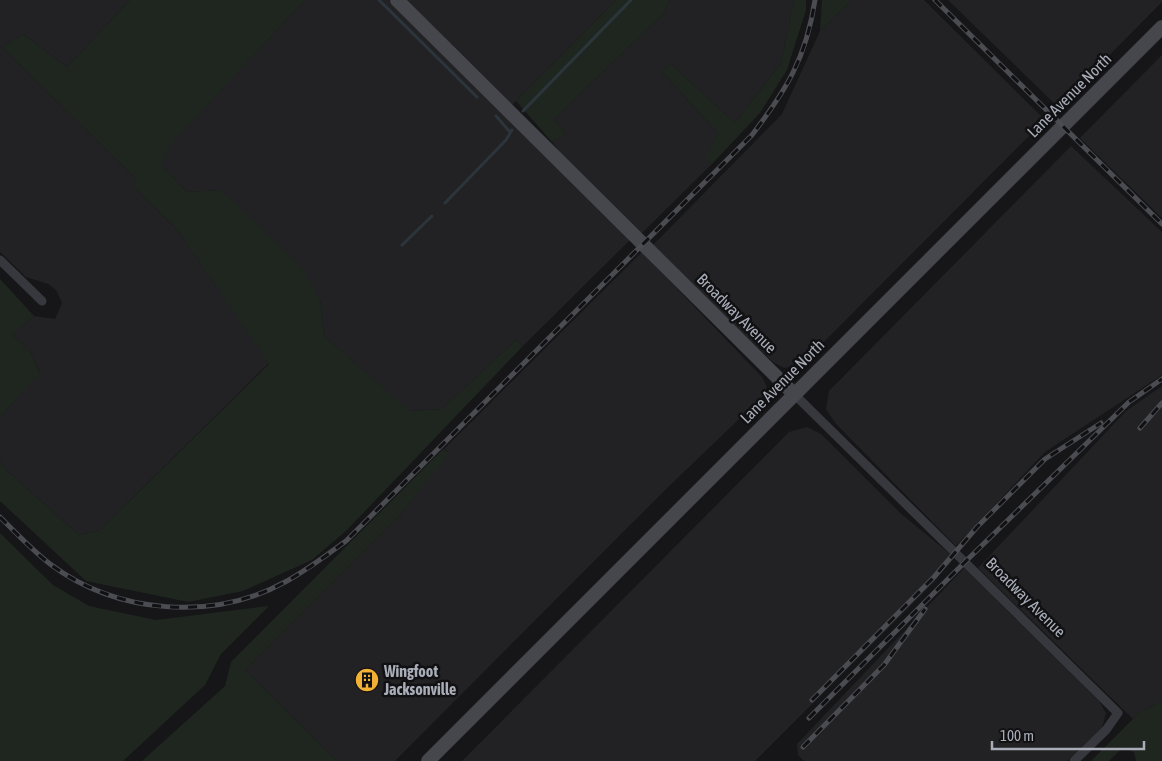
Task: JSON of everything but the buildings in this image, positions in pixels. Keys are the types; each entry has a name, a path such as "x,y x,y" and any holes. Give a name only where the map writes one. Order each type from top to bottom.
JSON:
{"main road":[{"name":"Broadway Avenue","path":"397,0 794,394"},
{"name":"Lane Avenue North","path":"428,761 1162,27"}],"street":[{"path":"0,260 42,301"},
{"name":"Broadway Avenue","path":"794,394 1118,713 1106,730 1074,761"}],"shaded area":[{"path":"0,0 130,0 67,67 23,34 2,47 135,178 135,188 177,229 269,363 100,530 79,535 4,468 0,461 0,417 40,372 30,351 12,335 34,316 55,319 62,303 56,290 48,284 26,277 0,252"},
{"path":"130,0 305,0 171,144 162,166 187,192 221,190 301,267 320,300 324,336 410,411 442,409 516,340 523,346 347,530 312,560 243,591 188,602 86,581 0,501 0,461 4,468 79,535 100,530 269,364 177,229 135,188 135,178 2,47 23,34 67,67"},
{"path":"305,0 389,0 630,240 523,346 516,340 442,409 409,411 324,336 320,300 221,190 187,192 162,166 170,144"},
{"path":"403,0 616,0 511,106"},
{"path":"616,0 670,0 662,15 554,119 566,134 552,142 516,101"},
{"path":"670,0 794,0 781,63 735,123 670,63 662,72 718,133 706,157 712,164 641,234 570,165 552,142 566,134 554,119 662,15"},
{"path":"794,0 806,0 806,10 787,70 760,113 712,164 705,157 718,133 662,72 670,63 735,123 781,63"},
{"path":"822,0 852,0 820,31"},
{"path":"852,0 924,0 1045,120 801,365 784,368 773,362 652,246 782,114 820,31"},
{"path":"948,0 1162,0 1162,2 1058,107"},
{"path":"1162,55 1162,218 1080,138"},
{"path":"1071,146 1162,232 1162,375 1045,452 956,546 836,424 826,409 829,391"},
{"path":"642,252 762,377 767,387 761,398 661,494 395,761 337,761 245,670 400,515 449,452 444,449"},
{"path":"0,279 34,316 12,335 30,351 40,373 0,417"},
{"path":"1162,386 1162,701 1139,713 1133,719 978,568 1126,411"},
{"path":"807,427 821,434 899,512 950,554 937,579 755,761 462,761 789,432"},
{"path":"443,449 450,453 400,515 245,670 337,761 142,761 225,686 231,662"},
{"path":"0,533 53,585 89,606 156,620 269,606 221,654 205,685 123,761 0,761"},
{"path":"964,568 1099,701 1106,713 1102,728 1067,761 804,761 798,755 797,744"},
{"path":"1162,701 1162,761 1136,761 1134,752 1122,748 1109,761 1091,761 1139,713"}],"waterway":[{"path":"379,0 477,97"},
{"path":"523,111 631,0"},
{"path":"496,116 510,132"},
{"path":"445,203 506,140 512,130"},
{"path":"402,245 432,216"}],"railway":[{"path":"0,517 43,559 76,581 105,594 135,602 166,607 197,607 228,603 258,594 302,572 346,541 752,135 775,103 793,72 806,39 815,0"},
{"path":"935,0 1162,224"},
{"path":"809,718 1129,402 1162,379"},
{"path":"1140,428 1162,403"},
{"path":"812,700 934,577 977,527 1045,459 1101,423"},
{"path":"803,747 884,665 925,609"}],"place":[{"name":"Wingfoot Jacksonville","path":"367,680"}]}
